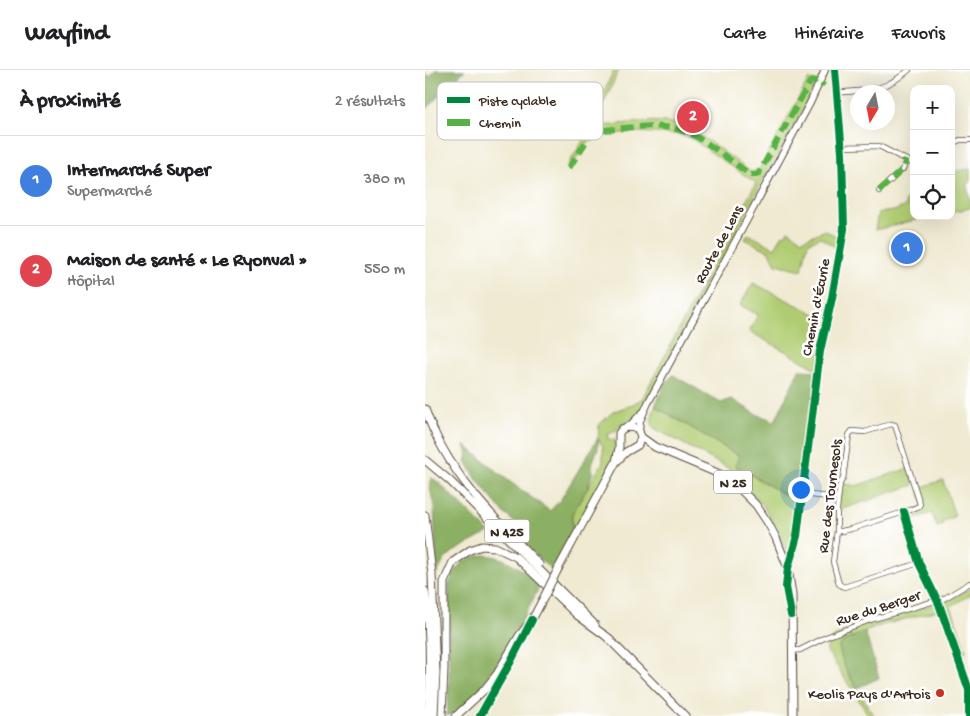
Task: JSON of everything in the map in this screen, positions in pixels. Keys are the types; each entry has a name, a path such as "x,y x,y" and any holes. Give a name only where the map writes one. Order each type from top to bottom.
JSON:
{"main road":[{"name":"Route de Lens","path":"640,434 644,410 810,103 825,70"},
{"path":"810,103 830,70"},
{"name":"N 425","path":"425,409 432,429 444,453 465,483 496,519 610,640 685,716"},
{"path":"456,716 491,682 531,620 616,462 619,434 622,429 629,426 644,410"},
{"path":"616,462 638,445 640,434 635,428 629,426"},
{"name":"N 25","path":"640,434 655,447 722,475 735,484 756,505 768,522 788,568 792,595 793,716"},
{"path":"619,444 624,448 631,449"},
{"name":"N 425","path":"425,460 449,480 610,640"},
{"path":"425,515 432,574 437,673 434,716"},
{"path":"442,716 444,582 453,562 470,550 482,546 495,547 516,557 577,615 610,640"},
{"path":"425,591 429,657 427,716"}],"street":[{"name":"Chemin d'Écurie","path":"788,568 793,552 802,494 820,350 832,298 844,229 844,185 835,70"},
{"path":"837,92 875,90 886,86 909,70"},
{"path":"955,142 970,140"},
{"path":"841,147 879,146 910,162"},
{"path":"879,191 899,173 906,160"},
{"name":"Rue des Tournesols","path":"904,512 920,504 895,425 891,424 865,432 852,431 849,435 843,480 838,498 837,531 833,562 839,584 844,587 919,562"},
{"path":"802,494 838,498"},
{"path":"837,531 842,532 904,512 919,562 937,601 970,690 969,716"},
{"path":"783,555 788,556 793,552"},
{"name":"Rue du Berger","path":"792,651 800,650 826,637 870,620 937,601 953,594 970,583"},
{"path":"481,716 531,620"}],"green space":[{"path":"435,70 465,70 453,82 437,82 437,99 425,111 425,73 430,77"},
{"path":"614,70 619,70 603,105 603,93"},
{"path":"809,79 816,82 809,99 766,175 649,396 632,421 607,435 609,440 614,439 617,449 609,469 572,536 572,514 603,462 603,447 598,438 599,425 614,411 642,399 756,183 686,135 637,132 603,135 603,126 649,121 677,124 704,138 751,172 760,168"},
{"path":"584,140 591,140 572,165 567,166"},
{"path":"970,169 970,183 966,185 970,199 970,208 955,211 955,175 955,171"},
{"path":"910,198 910,220 916,220 875,230 878,213 894,211 906,206 905,201"},
{"path":"788,230 802,240 825,230 839,238 838,249 820,237 808,243 802,270 776,264 769,251 745,239 748,234 775,248 783,234 785,235"},
{"path":"753,283 827,320 817,369 749,331 758,315 740,305"},
{"path":"799,370 817,371 801,499 787,496 735,465 739,456 655,406 665,384 673,375 721,403 731,399 758,415 775,421"},
{"path":"655,406 739,456 735,466 787,496 801,499 792,554 788,556 780,534 762,504 739,478 728,468 654,428 651,421"},
{"path":"598,438 598,448 591,466 593,471 588,487 572,514 572,536 551,570 516,535 515,523 502,511 477,480 466,461 468,454 465,445 510,482 550,511 561,499"},
{"path":"909,468 914,485 837,509 840,483 856,486"},
{"path":"431,478 437,481 489,532 453,552 444,560 437,574 434,506 430,488"},
{"path":"943,480 955,516 942,522 943,525 937,527 932,513 909,520 908,515 910,512 923,507 919,488"},
{"path":"487,555 510,562 540,586 512,640 489,676 476,693 447,716 449,690 449,585 455,571 462,562 472,557"},
{"path":"970,588 970,595 951,606 966,651 959,653 944,606 946,602"},
{"path":"932,605 936,606 939,610 879,626 846,640 846,671 874,716 869,716 827,651 828,642 837,635 862,625"},
{"path":"865,632 879,678 857,688 843,663 839,646 846,640"}],"waterway":[{"path":"453,82 465,70"},
{"path":"425,111 437,99"}],"marked path":[{"path":"603,130 652,126 686,132 694,135 751,175 756,175 759,173 810,82 817,80 824,86"},
{"path":"569,168 587,140"},
{"path":"879,191 903,169 906,160"}],"cycle path":[{"path":"791,615 786,587 788,568 797,536 820,351 832,298 844,229 842,153 835,70"},
{"path":"904,512 919,563 939,604 969,690 969,716"},
{"path":"480,716 532,620"}],"place":[{"name":"Maison de santé « Le Ryonval »","path":"693,117"},
{"name":"Intermarché Super","path":"907,248"},
{"name":"Keolis Pays d'Artois","path":"940,693"}]}
